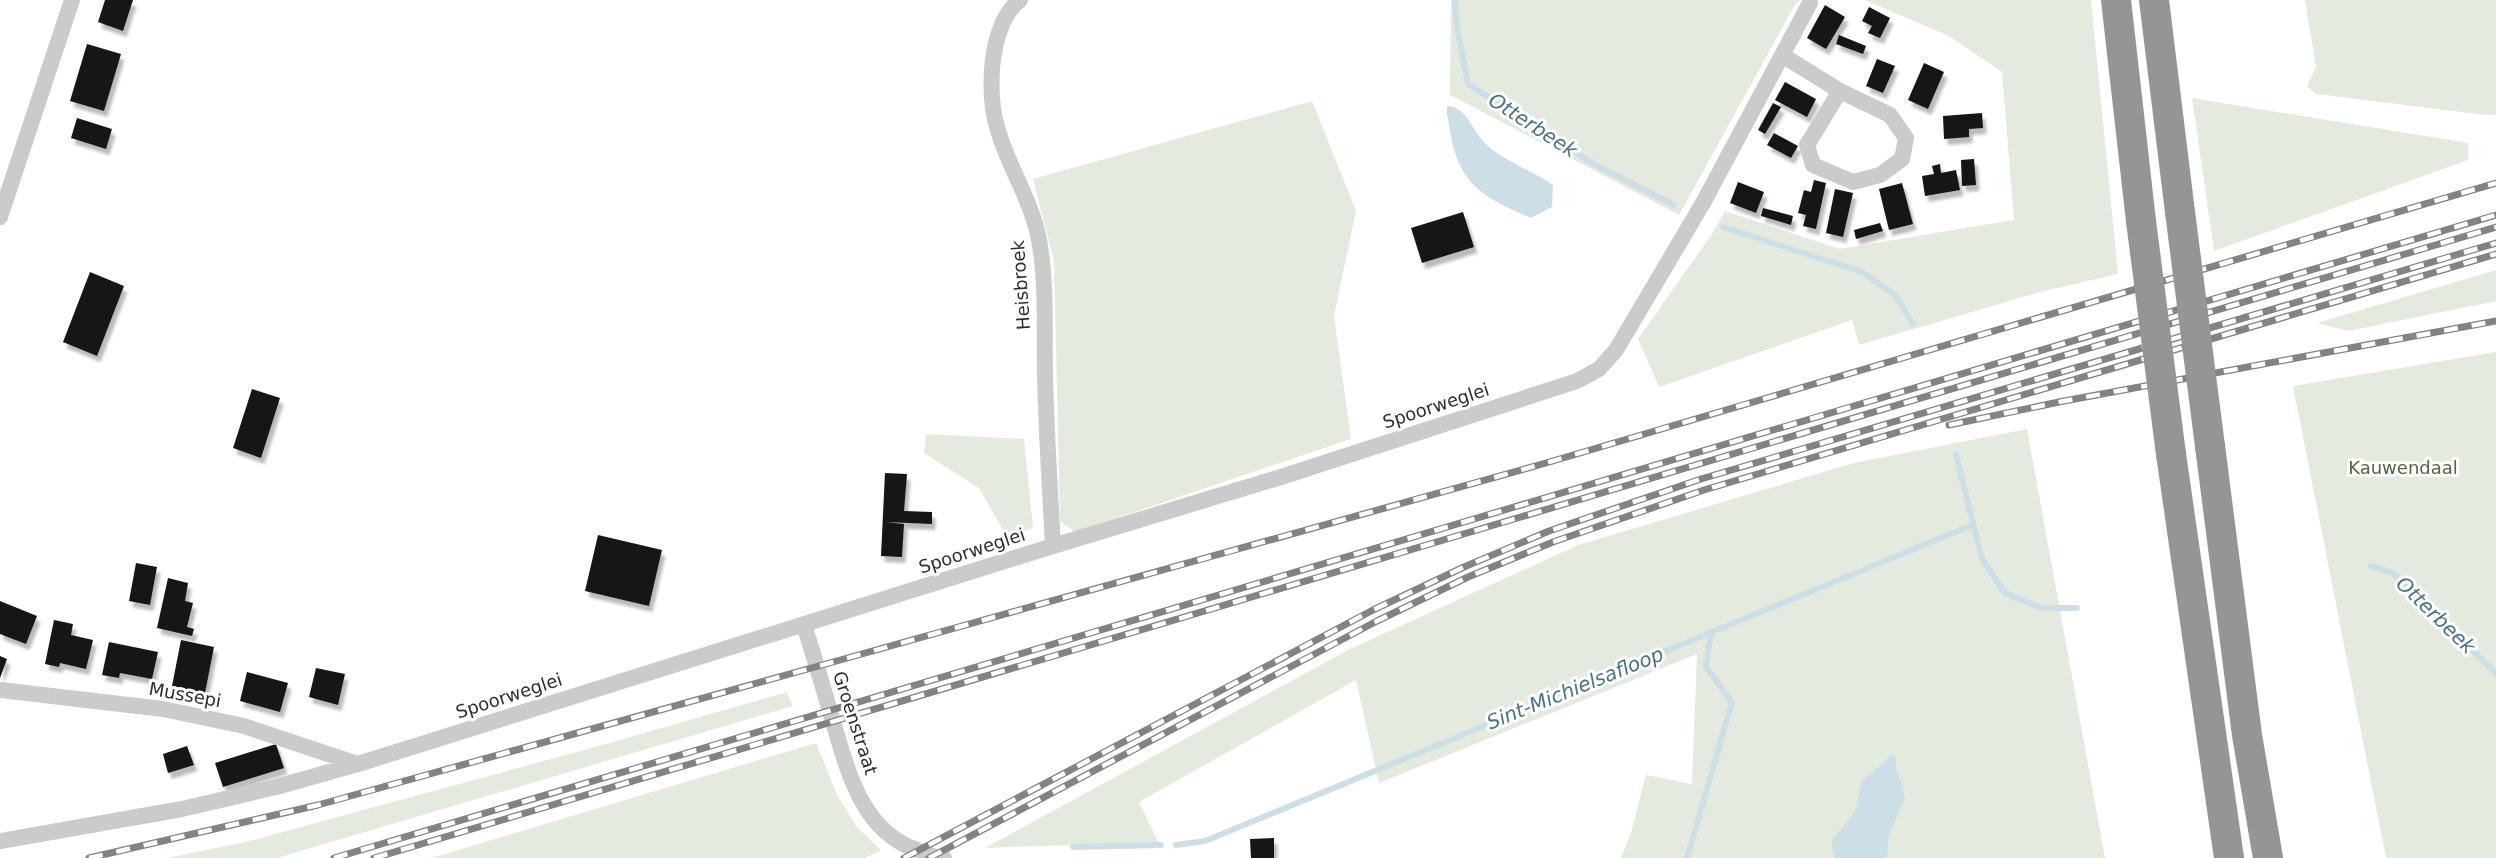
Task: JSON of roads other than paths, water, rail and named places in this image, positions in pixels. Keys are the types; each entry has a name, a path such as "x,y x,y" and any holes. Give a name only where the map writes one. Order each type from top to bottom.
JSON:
{"highway":[{"path":"2116,0 2171,454 2229,858"},
{"path":"2154,0 2247,735 2268,858"}],"street":[{"path":"0,217 72,0"},
{"name":"Heisbroek","path":"1020,0 1013,5 1001,27 992,64 992,99 999,135 1033,215 1039,240 1053,546"},
{"name":"Spoorweglei","path":"0,841 182,810 358,764 1053,546 1281,477 1577,381 1599,369 1616,350 1703,203 1810,3"},
{"path":"1782,55 1840,91 1890,115 1906,138 1902,159 1880,175 1853,182 1814,165 1807,145 1840,91"},
{"name":"Groenstraat","path":"804,625 845,763 862,802 873,819 890,837 906,847 944,858"},
{"name":"Mussepi","path":"0,690 163,709 244,726 358,764"}],"waterway":[{"name":"Otterbeek","path":"1455,0 1457,26 1468,84 1597,166 1674,205"},
{"name":"Otterbeek","path":"1723,227 1862,272 1896,296 1913,324"},
{"name":"Otterbeek","path":"1956,454 1982,559 2005,593 2041,608 2077,608"},
{"name":"Sint-Michielsafloop","path":"1176,845 1205,841 1972,525"},
{"name":"Otterbeek","path":"2371,566 2393,573 2496,673"},
{"path":"1687,858 1732,702 1706,667 1711,633"},
{"name":"Sint-Michielsafloop","path":"1073,847 1161,845"}],"railway":[{"path":"89,858 318,805 1546,463 2496,183"},
{"path":"334,858 2496,215"},
{"path":"374,858 2496,227"},
{"path":"904,858 1373,610 1464,567 1549,531 1701,479 2496,243"},
{"path":"929,858 1377,621 1468,577 1553,542 1704,490 2496,254"},
{"path":"1949,425 2064,401 2496,321"}],"park label":[{"name":"Kauwendaal","path":"2403,468"}]}
